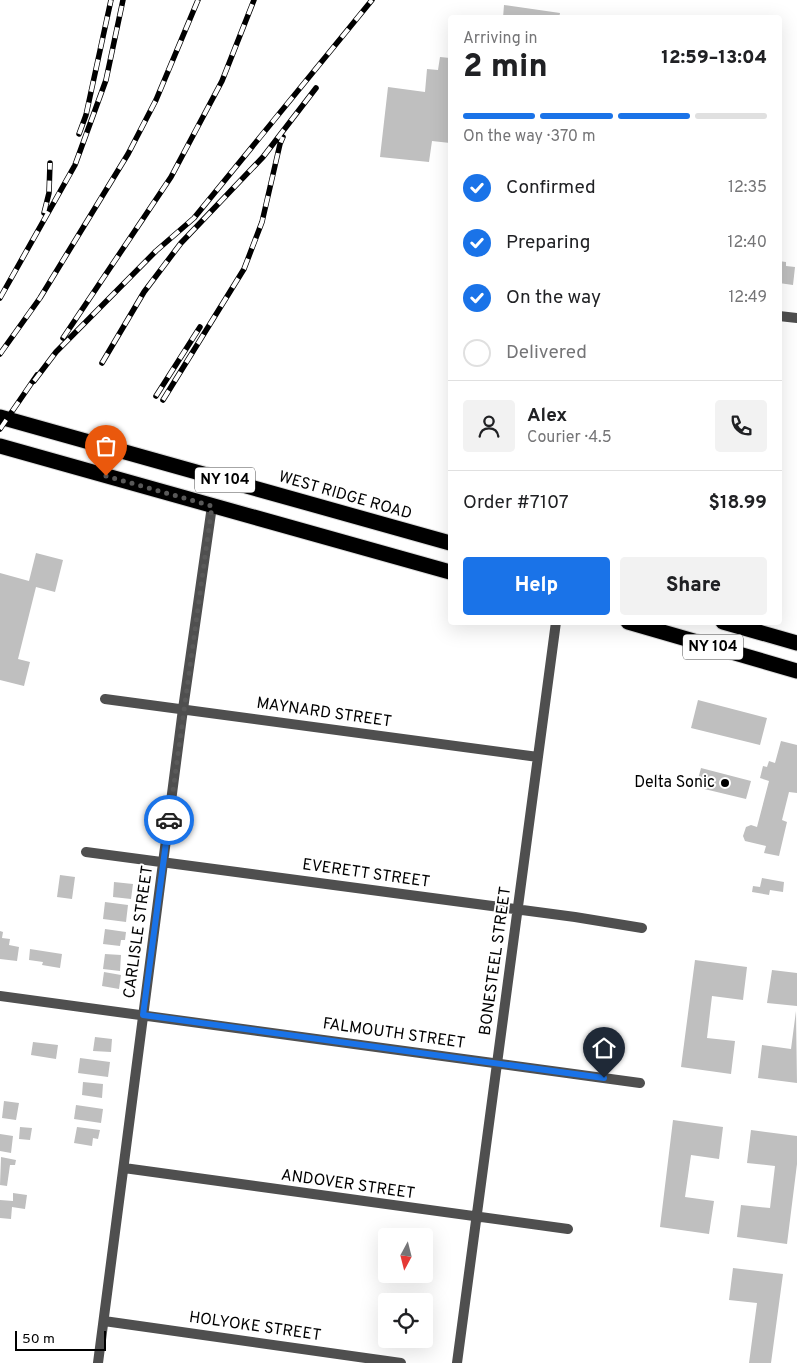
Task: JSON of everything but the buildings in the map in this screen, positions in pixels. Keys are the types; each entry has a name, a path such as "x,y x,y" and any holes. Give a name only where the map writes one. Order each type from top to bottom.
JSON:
{"highway":[{"name":"WEST RIDGE ROAD","path":"0,417 448,543"},
{"name":"NY 104","path":"0,446 448,571"},
{"name":"NY 104","path":"638,625 797,671"},
{"name":"NY 104","path":"734,625 797,643"}],"street":[{"path":"782,316 797,318"},
{"name":"CARLISLE STREET","path":"98,1363 183,709 212,506"},
{"name":"BONESTEEL STREET","path":"457,1363 556,625"},
{"name":"MAYNARD STREET","path":"105,698 538,757"},
{"name":"EVERETT STREET","path":"86,852 642,928"},
{"name":"FALMOUTH STREET","path":"0,996 640,1083"},
{"name":"ANDOVER STREET","path":"124,1168 476,1218 568,1229"},
{"name":"HOLYOKE STREET","path":"104,1321 401,1363"}],"railway":[{"path":"79,134 86,115 111,0"},
{"path":"0,298 75,165 106,80 123,0"},
{"path":"0,354 40,298 128,154 156,100 198,0"},
{"path":"63,338 171,177 222,81 254,0"},
{"path":"34,381 56,352 156,251 194,218 372,0"},
{"path":"102,363 144,292 181,243 263,157 316,88"},
{"path":"163,400 244,269 262,222 283,137"},
{"path":"44,213 49,193 50,163"},
{"path":"156,396 200,327"},
{"path":"0,429 37,375"}],"way so far":[{"path":"106,476 212,506 169,820"}],"place":[{"name":"Delta Sonic","path":"725,783"}],"route":[{"path":"169,820 143,1015 604,1078"}]}
